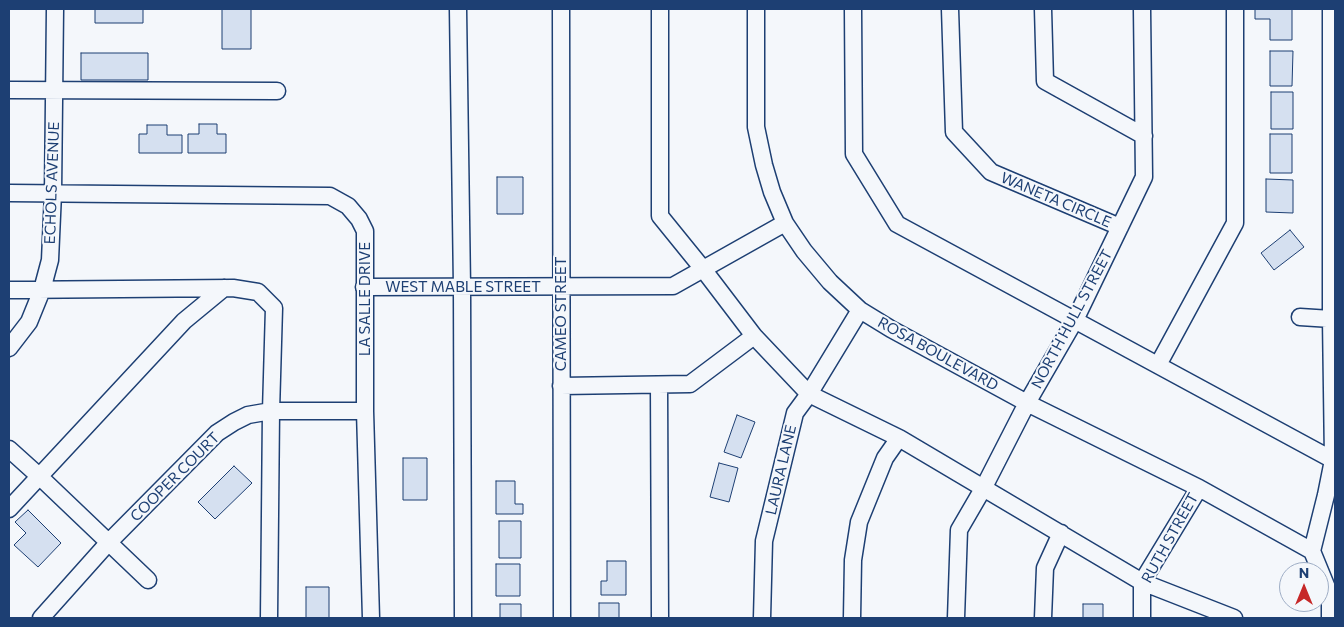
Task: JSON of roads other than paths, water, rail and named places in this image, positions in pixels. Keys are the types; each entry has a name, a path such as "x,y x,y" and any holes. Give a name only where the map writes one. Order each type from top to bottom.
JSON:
{"street":[{"name":"ECHOLS AVENUE","path":"9,348 28,322 42,290 50,260 53,193 54,9"},
{"path":"458,9 462,287 463,618"},
{"name":"CAMEO STREET","path":"561,9 562,618"},
{"path":"660,9 660,216 754,336 809,394 899,438 1142,582 1234,618"},
{"name":"ROSA BOULEVARD","path":"756,9 756,127 764,165 772,192 785,223 804,251 830,282 860,310 1027,403 1199,488 1312,551"},
{"path":"853,9 854,154 898,224 1158,365 1333,465"},
{"name":"WANETA CIRCLE","path":"950,9 954,132 991,172 1120,227"},
{"path":"1044,9 1045,81 1144,136"},
{"name":"NORTH HULL STREET","path":"956,618 959,530 984,487 1027,403 1075,320 1144,177 1142,9"},
{"path":"1158,365 1235,223 1235,9"},
{"path":"1330,618 1330,595 1312,551 1333,465 1331,9"},
{"path":"9,90 277,91"},
{"name":"LA SALLE DRIVE","path":"9,193 330,196 348,206 359,219 365,231 365,411 372,618"},
{"name":"WEST MABLE STREET","path":"364,287 673,286 785,223"},
{"path":"9,509 184,321 224,288"},
{"path":"9,290 224,288 258,292 274,308 269,618"},
{"name":"LAURA LANE","path":"762,618 764,542 795,413 809,394 860,310"},
{"path":"1300,317 1331,318"},
{"path":"561,386 690,384 754,336"},
{"path":"659,385 660,618"},
{"name":"COOPER COURT","path":"41,618 108,543 217,433 248,415 271,411 365,411"},
{"path":"852,618 853,560 859,522 885,458 899,438"},
{"path":"9,449 148,580"},
{"name":"RUTH STREET","path":"1142,618 1142,582 1199,488"},
{"path":"1043,618 1045,568 1061,533"}]}
